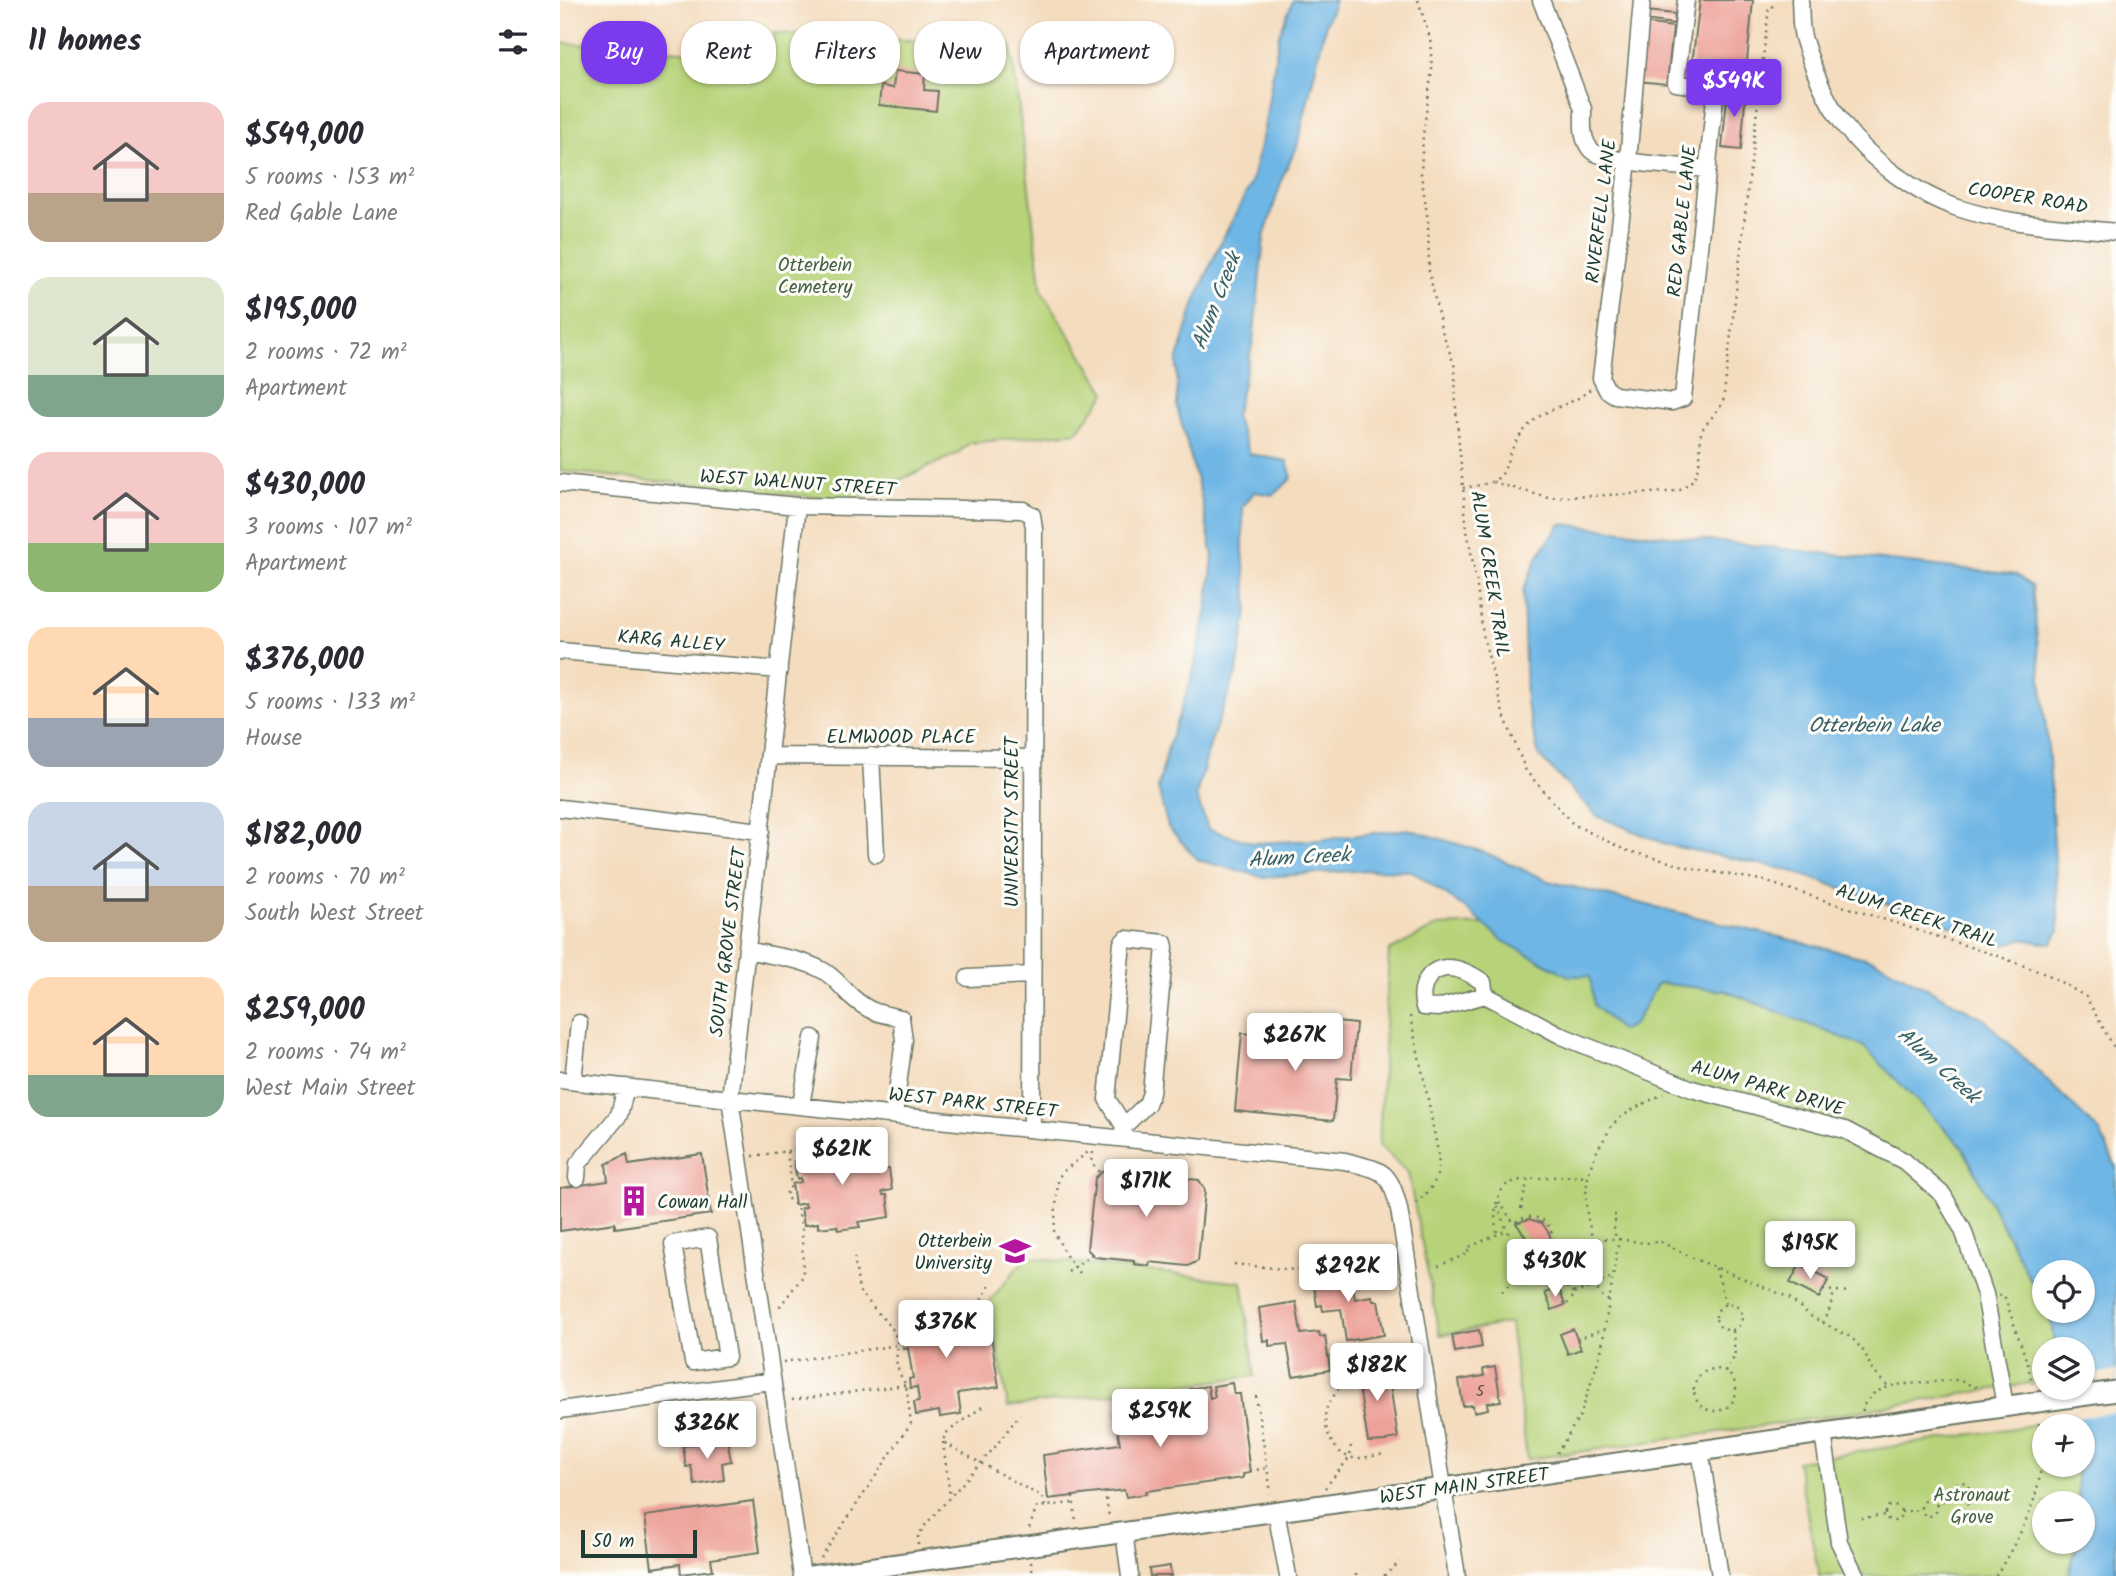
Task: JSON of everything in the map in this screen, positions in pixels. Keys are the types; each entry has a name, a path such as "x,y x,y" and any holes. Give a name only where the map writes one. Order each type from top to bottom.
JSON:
{"main road":[{"name":"WEST MAIN STREET","path":"815,1568 1274,1506 1443,1488 2116,1391"}],"street":[{"path":"1541,0 1583,109 1585,142 1594,153 1628,161 1708,169"},
{"name":"RIVERFELL LANE","path":"1601,378 1628,161 1642,0"},
{"name":"RED GABLE LANE","path":"1601,378 1607,390 1615,395 1672,402 1683,398 1716,89 1676,83 1686,0"},
{"name":"COOPER ROAD","path":"1800,0 1803,35 1819,82 1843,125 1877,161 1917,189 1958,208 2007,219 2116,232"},
{"name":"WEST WALNUT STREET","path":"560,483 797,506 1023,510 1032,515"},
{"name":"SOUTH GROVE STREET","path":"797,506 730,1099 802,1576"},
{"name":"UNIVERSITY STREET","path":"1032,515 1032,1128"},
{"name":"KARG ALLEY","path":"560,651 779,670"},
{"name":"ELMWOOD PLACE","path":"769,755 1032,758"},
{"path":"871,756 876,855"},
{"path":"560,808 761,831"},
{"path":"1126,939 1164,943 1166,947 1151,1093 1147,1104 1123,1132 1107,1099 1122,943 1126,939"},
{"path":"747,950 797,961 821,970 874,1013 901,1018 904,1040 894,1115"},
{"name":"ALUM PARK DRIVE","path":"1424,1007 1421,998 1424,983 1435,971 1447,968 1470,973 1483,982 1485,995 1562,1035 1682,1085 1845,1130 1904,1161 1943,1195 1964,1230 1985,1294 2005,1406"},
{"path":"968,978 1031,975"},
{"path":"1424,1007 1438,1008 1485,995"},
{"path":"566,1080 579,1023"},
{"path":"800,1105 813,1038"},
{"name":"WEST PARK STREET","path":"566,1080 1032,1128 1123,1132 1345,1161 1380,1171 1390,1179 1399,1209"},
{"path":"577,1178 578,1164 619,1115 626,1087"},
{"path":"1399,1209 1457,1576"},
{"path":"708,1238 727,1357 710,1360 693,1362 673,1244 708,1238"},
{"path":"710,1360 714,1388"},
{"path":"560,1410 772,1381"},
{"path":"1823,1433 1839,1542 1856,1576"},
{"path":"1700,1450 1720,1576"},
{"path":"1274,1506 1288,1576"},
{"path":"1117,1528 1130,1576"}],"path":[{"name":"ALUM CREEK TRAIL","path":"1418,0 1430,38 1432,70 1423,135 1421,174 1428,221 1429,271 1441,328 1455,367 1456,410 1467,531 1483,635 1502,710 1525,771 1573,824 1625,850 1695,869 1761,880 2051,976 2086,997 2116,1051"},
{"path":"1463,488 1493,482 1503,475 1520,434 1536,418 1557,406 1578,400 1601,378"},
{"path":"1399,1209 1410,1207 1424,1197 1437,1175 1439,1161 1410,1015 1424,1007"},
{"path":"1498,1204 1507,1230 1518,1249 1538,1269 1550,1273 1573,1269 1583,1263 1590,1254 1592,1239 1585,1194 1587,1177 1596,1153 1613,1125 1639,1106 1682,1085"},
{"path":"750,1157 870,1138 868,1128"},
{"path":"773,1315 803,1276 802,1228 797,1206 786,1194 791,1186 787,1151"},
{"path":"1080,1273 1054,1232 1058,1182 1061,1173 1090,1152 1091,1162 1100,1173"},
{"path":"1138,1174 1138,1170 1143,1167 1164,1160"},
{"path":"1497,1232 1494,1213 1505,1187 1515,1181 1528,1179 1587,1177"},
{"path":"1521,1209 1528,1179"},
{"path":"1498,1204 1514,1223 1521,1218 1533,1216 1548,1227 1553,1241 1552,1248 1542,1259 1561,1287 1570,1288 1573,1293 1567,1304"},
{"path":"1553,1458 1581,1414 1601,1352 1617,1239 1614,1228 1617,1218 1614,1215"},
{"path":"1438,1266 1469,1253 1467,1248 1507,1230"},
{"path":"1592,1239 1661,1242 1788,1297 1822,1323 1852,1338 1865,1353 1872,1370 1889,1387"},
{"path":"1068,1272 1092,1254"},
{"path":"815,1568 833,1537 911,1423 906,1385 899,1373 898,1346 894,1331 859,1291 854,1255"},
{"path":"1304,1271 1307,1258 1330,1260 1360,1264 1362,1278"},
{"path":"1234,1264 1304,1271 1330,1260"},
{"path":"1502,1292 1530,1262"},
{"path":"1716,1268 1726,1304"},
{"path":"1573,1293 1612,1278"},
{"path":"972,1326 979,1304 991,1283"},
{"path":"1597,1286 1599,1294 1609,1301"},
{"path":"1823,1290 1849,1292"},
{"path":"1822,1323 1834,1292"},
{"path":"1985,1294 2004,1295 2028,1366 2042,1448 2040,1478 2030,1513 1996,1576"},
{"path":"1726,1304 1717,1311 1715,1318 1721,1328 1733,1330"},
{"path":"1726,1304 1736,1307 1742,1315 1741,1323 1733,1330"},
{"path":"1577,1339 1604,1329"},
{"path":"1726,1373 1735,1356 1733,1330"},
{"path":"780,1362 898,1346"},
{"path":"1714,1369 1726,1373 1735,1384 1731,1404 1719,1411 1705,1409 1695,1399 1694,1385 1697,1379 1714,1369"},
{"path":"1346,1377 1326,1410 1328,1437 1346,1456 1355,1458 1385,1454"},
{"path":"1863,1411 1862,1406 1875,1392 1889,1387 1958,1380 1978,1388"},
{"path":"787,1401 906,1385"},
{"path":"1256,1396 1274,1506"},
{"path":"950,1497 943,1442 945,1434 982,1408"},
{"path":"918,1550 918,1536 926,1524 1007,1432 1020,1413"},
{"path":"943,1442 1042,1497 1045,1506"},
{"path":"1321,1493 1350,1457 1351,1444"},
{"path":"1250,1471 1266,1468"},
{"path":"1953,1477 1957,1483"},
{"path":"1963,1482 1968,1486 1968,1493 1964,1497 1960,1498 1954,1494 1953,1488 1957,1483 1963,1482"},
{"path":"1968,1486 1974,1483"},
{"path":"1105,1492 1117,1528"},
{"path":"1936,1505 1954,1494"},
{"path":"1073,1496 1077,1528"},
{"path":"1964,1497 1968,1505"},
{"path":"1921,1510 1924,1501 1932,1501 1936,1505"},
{"path":"1028,1535 1037,1507 1073,1503"},
{"path":"1861,1518 1885,1516 1896,1521 1901,1512 1897,1506 1892,1505 1886,1508 1885,1516"},
{"path":"1921,1510 1926,1516 1931,1516 1936,1505"},
{"path":"1901,1512 1921,1510"},
{"path":"1031,1562 1033,1576"},
{"path":"1384,1576 1400,1562"}],"green space":[{"name":"Otterbein Cemetery","path":"776,33 790,34 790,84 900,84 900,40 914,41 914,84 1006,84 1006,46 1011,46 1042,292 1106,393 1077,432 969,443 957,454 853,501 560,471 560,43 581,44 581,84 667,84 667,50 681,51 681,84 776,84"},
{"path":"1560,921 1634,1024 1657,983 1726,991 1863,1046 1962,1146 2032,1283 2032,1323 2051,1323 2053,1337 2032,1337 2032,1383 1791,1422 1527,1459 1510,1323 1440,1335 1408,1173 1379,1145 1389,951 1437,926"},
{"path":"1026,1257 1242,1282 1255,1376 1008,1407 989,1302"},
{"name":"Astronaut Grove","path":"2032,1425 2032,1477 2077,1477 2078,1491 2032,1491 2032,1554 2074,1554 2068,1576 1819,1576 1797,1461"}],"water":[{"name":"Alum Creek","path":"1293,0 1335,0 1326,23 1297,147 1284,173 1264,237 1253,342 1235,416 1250,454 1287,461 1292,478 1274,495 1254,492 1243,507 1243,552 1248,608 1237,671 1212,738 1196,795 1208,829 1254,843 1318,840 1408,829 1484,852 1548,881 1874,960 1983,1018 2100,1132 2116,1167 2116,1576 2068,1576 2074,1554 2095,1554 2095,1491 2078,1491 2077,1477 2095,1477 2095,1414 2069,1414 2065,1400 2095,1400 2095,1337 2053,1337 2051,1323 2095,1323 2095,1260 2032,1260 2032,1283 1962,1146 1863,1046 1726,991 1658,983 1634,1024 1621,1031 1594,1005 1590,976 1569,976 1503,941 1466,909 1412,871 1368,870 1263,877 1198,860 1168,827 1158,788 1168,747 1192,677 1207,608 1213,557 1201,496 1177,407 1177,362 1195,302 1218,248 1251,184 1264,129 1279,35"},
{"name":"Otterbein Lake","path":"1561,524 2017,575 2032,587 2049,758 2059,931 2053,942 2021,940 2007,945 1788,870 1668,845 1597,816 1539,756 1526,702 1523,591 1539,554"}],"pier":[{"path":"2116,1371 2116,1412 2095,1415 2067,1414 2062,1400 2095,1400 2095,1374"}],"building":[{"path":"1700,0 1753,0 1746,71 1692,64"},
{"path":"1645,11 1675,14 1674,24 1644,20"},
{"path":"1644,23 1673,27 1667,84 1637,81"},
{"path":"900,72 914,73 914,84 924,84 924,90 938,91 936,111 879,105 881,86 893,88 893,84 900,84"},
{"path":"1728,88 1746,90 1741,150 1722,148"},
{"path":"1325,1021 1356,1024 1351,1079 1337,1078 1333,1121 1235,1111 1242,1033 1323,1041"},
{"path":"847,1145 847,1148 866,1145 867,1150 879,1149 883,1165 879,1166 880,1170 889,1169 892,1190 882,1192 887,1195 890,1217 858,1222 860,1227 838,1230 837,1226 818,1228 818,1223 804,1225 801,1208 806,1207 805,1203 795,1205 792,1184 801,1182 801,1178 797,1179 794,1161 806,1159 806,1155 821,1152 821,1149"},
{"name":"Cowan Hall","path":"627,1154 629,1165 702,1154 711,1214 615,1228 615,1223 560,1231 560,1188 608,1181 606,1164"},
{"path":"1103,1171 1199,1180 1205,1190 1198,1261 1188,1266 1150,1262 1149,1266 1134,1264 1134,1261 1095,1257 1087,1249 1095,1178"},
{"path":"1529,1219 1542,1223 1550,1235 1549,1248 1541,1259 1516,1223"},
{"path":"1800,1264 1829,1279 1819,1298 1790,1283"},
{"path":"1350,1267 1355,1299 1372,1296 1373,1301 1378,1301 1384,1335 1346,1341 1341,1309 1323,1311 1322,1305 1317,1306 1312,1273"},
{"path":"1559,1288 1565,1305 1552,1310 1545,1293"},
{"path":"1296,1302 1301,1334 1319,1332 1320,1337 1325,1336 1330,1370 1293,1376 1287,1344 1269,1346 1269,1340 1263,1341 1259,1308"},
{"path":"923,1304 923,1310 945,1306 949,1329 942,1330 943,1338 962,1334 961,1327 989,1323 999,1387 958,1393 961,1414 940,1417 939,1411 916,1415 914,1402 919,1401 917,1387 910,1388 909,1379 913,1378 908,1348 904,1349 902,1340 907,1339 900,1313 902,1307"},
{"path":"1573,1329 1581,1349 1568,1354 1560,1334"},
{"path":"1479,1330 1482,1347 1455,1352 1452,1335"},
{"path":"1387,1364 1398,1438 1368,1442 1356,1369"},
{"path":"1495,1367 1501,1401 1487,1403 1488,1409 1474,1412 1473,1405 1463,1406 1459,1380 1484,1376 1483,1369"},
{"path":"1232,1383 1234,1394 1240,1394 1250,1473 1243,1474 1243,1478 1146,1491 1146,1494 1126,1497 1124,1490 1048,1499 1043,1455 1120,1444 1114,1410 1191,1400 1189,1389 1208,1386 1210,1398 1215,1397 1213,1386"},
{"path":"727,1439 731,1461 722,1463 724,1480 695,1485 691,1466 686,1467 683,1446"},
{"path":"753,1501 760,1552 711,1559 713,1570 681,1574 680,1564 652,1568 645,1516"},
{"path":"1170,1566 1171,1576 1150,1576 1149,1569"}],"place":[{"name":"Cowan Hall","path":"634,1201"},
{"name":"Otterbein University","path":"1015,1251"}]}
